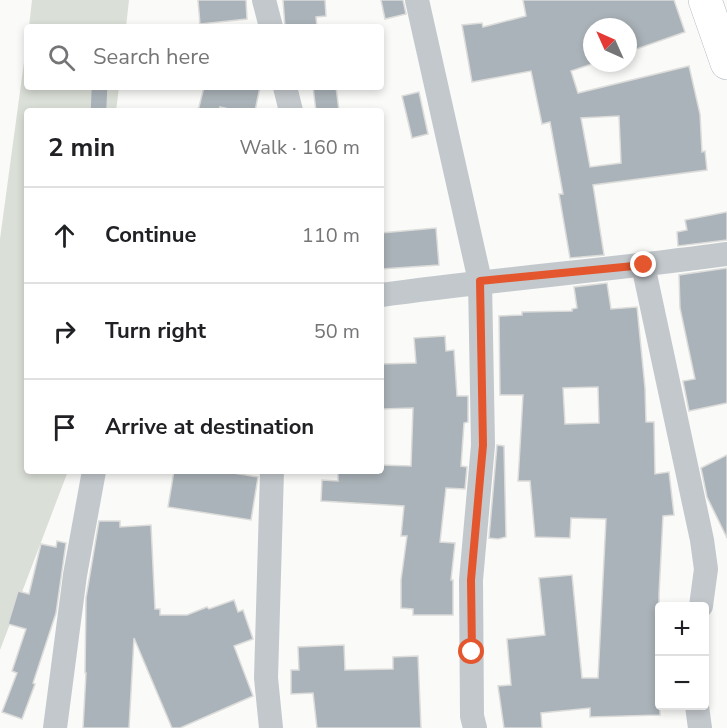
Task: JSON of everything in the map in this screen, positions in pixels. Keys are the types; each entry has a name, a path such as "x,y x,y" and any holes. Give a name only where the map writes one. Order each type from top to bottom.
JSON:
{"main road":[{"path":"705,0 727,63"}],"street":[{"path":"264,0 270,24"},
{"path":"417,0 480,281 483,445 471,580 472,716 475,728"},
{"path":"286,90 290,108"},
{"path":"384,295 480,281 644,265 727,254"},
{"path":"644,265 702,540 706,569 702,602"},
{"path":"55,728 75,574 93,474"},
{"path":"271,728 266,678 272,474"},
{"path":"698,710 700,728"}],"shaded area":[{"path":"32,0 129,0 126,24 29,24"},
{"path":"24,62 24,90 119,90 116,108 24,108 24,474 67,474 0,650 0,239"}],"building":[{"path":"198,0 246,0 247,19 200,24"},
{"path":"283,0 325,0 326,16 316,17 317,24 285,24"},
{"path":"381,0 403,0 406,14 385,19"},
{"path":"523,0 674,0 685,32 637,49 637,18 583,18 583,67 571,71 578,93 689,66 700,114 702,152 705,151 707,170 593,185 604,255 570,258 559,194 563,194 550,122 542,124 531,71 472,82 462,25 482,23 483,27 526,16","holes":["619,116 621,163 590,167 581,118"]},
{"path":"91,90 108,90 107,108 90,108"},
{"path":"203,90 259,90 256,108 199,108"},
{"path":"313,90 336,90 339,108 316,108"},
{"path":"419,92 428,134 412,138 402,96"},
{"path":"727,212 727,240 678,246 677,232 687,230 685,220"},
{"path":"436,228 439,265 384,269 384,233"},
{"path":"727,268 727,403 689,411 683,381 695,379 680,308 679,275"},
{"path":"607,283 611,309 637,307 646,422 654,422 655,474 669,472 674,515 663,516 659,602 655,602 655,710 660,710 660,715 590,717 590,708 541,713 542,728 504,728 498,686 511,685 507,639 545,635 539,578 572,575 582,678 598,678 606,519 571,518 570,538 535,537 530,481 518,481 523,395 500,395 499,316 522,315 522,312 572,311 577,308 574,287","holes":["598,387 599,423 565,424 563,388"]},
{"path":"445,336 446,351 454,350 457,396 468,396 468,422 464,423 461,466 467,467 465,489 446,488 440,542 455,543 451,580 453,580 453,615 413,615 413,609 401,608 401,580 407,536 401,536 404,506 321,501 322,480 338,481 338,474 384,474 384,465 411,466 413,408 384,409 384,364 416,363 414,338"},
{"path":"497,445 504,446 506,537 498,539 489,538"},
{"path":"727,455 727,538 707,497 701,468"},
{"path":"174,474 240,474 258,477 251,520 168,507"},
{"path":"99,521 120,521 120,527 151,525 155,609 160,609 160,615 187,615 234,600 238,612 243,610 253,639 234,646 253,696 180,728 172,728 134,638 129,728 83,728 86,598"},
{"path":"57,541 66,543 56,613 22,719 2,712 17,673 12,671 26,629 8,624 18,591 29,594 41,544 56,547"},
{"path":"344,645 345,670 393,669 393,657 418,656 421,728 317,728 313,693 291,694 291,670 299,670 298,647"}],"route":[{"path":"472,652 471,580 483,445 480,281 644,265"}]}
